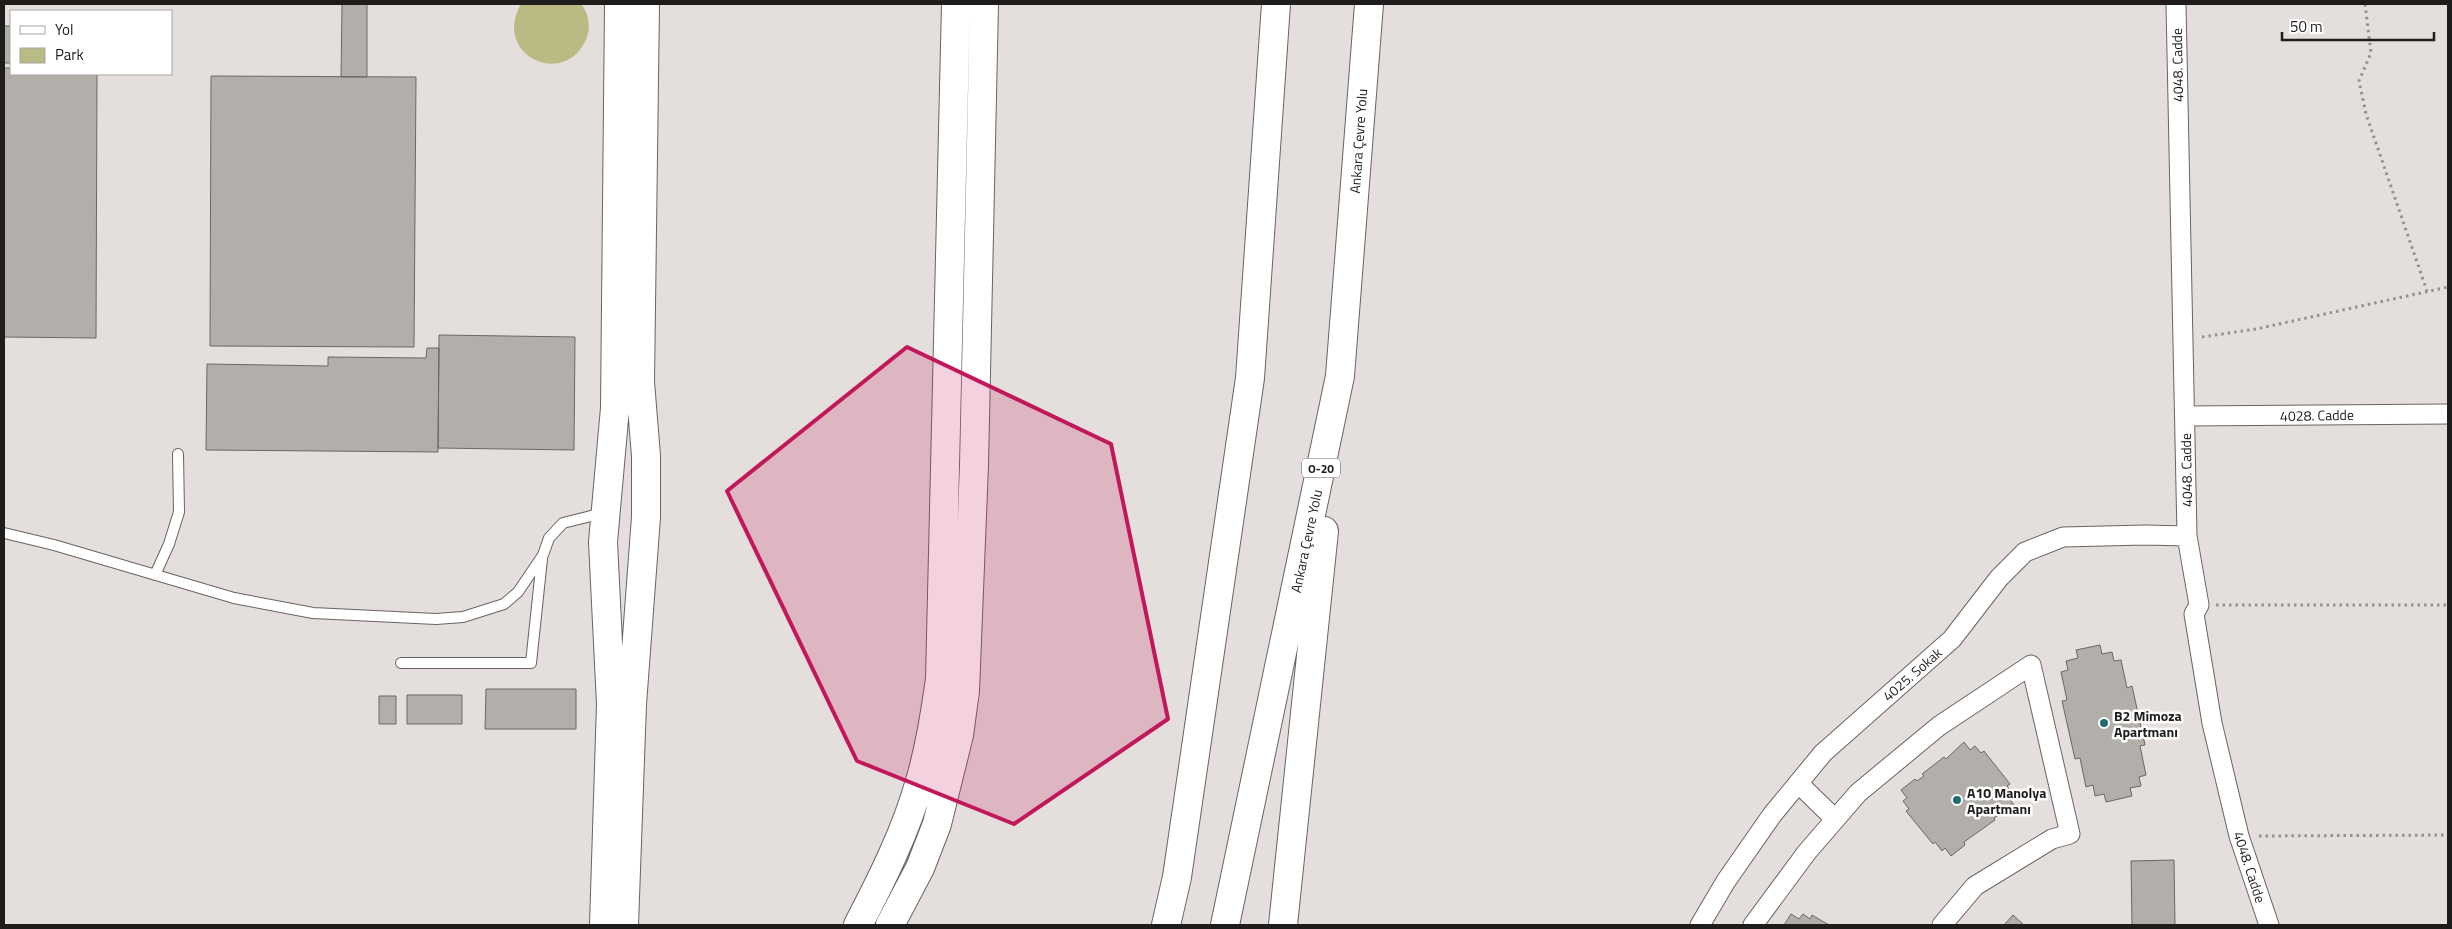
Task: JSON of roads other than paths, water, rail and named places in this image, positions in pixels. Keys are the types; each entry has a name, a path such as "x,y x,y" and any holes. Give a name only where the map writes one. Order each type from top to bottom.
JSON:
{"main road":[{"path":"604,925 611,704 603,542 604,513 616,408 619,4"},
{"path":"624,925 632,704 646,516 646,456 640,382 645,4"},
{"path":"858,925 885,872 910,813 923,771 940,679 956,4"},
{"path":"890,925 920,868 937,824 959,735 965,692 974,465 984,4"},
{"path":"1166,925 1177,877 1250,378 1276,4"},
{"name":"Ankara Çevre Yolu","path":"1226,925 1340,376 1368,4"},
{"path":"1283,925 1340,376"},
{"path":"604,513 605,520 612,531 624,536 636,533 645,523 646,516"},
{"path":"1156,925 1177,877"}],"street":[{"name":"4048. Cadde","path":"2176,4 2187,536 2199,605 2194,614 2212,723 2239,836 2268,925"},
{"name":"4028. Cadde","path":"2185,416 2448,414"},
{"name":"4025. Sokak","path":"1700,925 1731,873 1772,815 1823,753 1952,639 1999,578 2025,552 2063,537 2187,536"},
{"path":"1753,925 1776,890 1858,793 1939,726 2031,665 2070,834 2052,839 1976,886 1942,925"},
{"path":"1798,783 1835,819"}],"lane":[{"path":"155,575 170,544 179,512 178,454"},
{"path":"402,662 531,663 543,555 548,538 563,523 585,516 604,513"},
{"path":"4,533 54,545 234,598 313,613 436,619 463,618 504,604 518,592 543,555"}],"place":[{"name":"B2 Mimoza Apartmanı","path":"2104,723"},
{"name":"A10 Manolya Apartmanı","path":"1957,800"}]}
